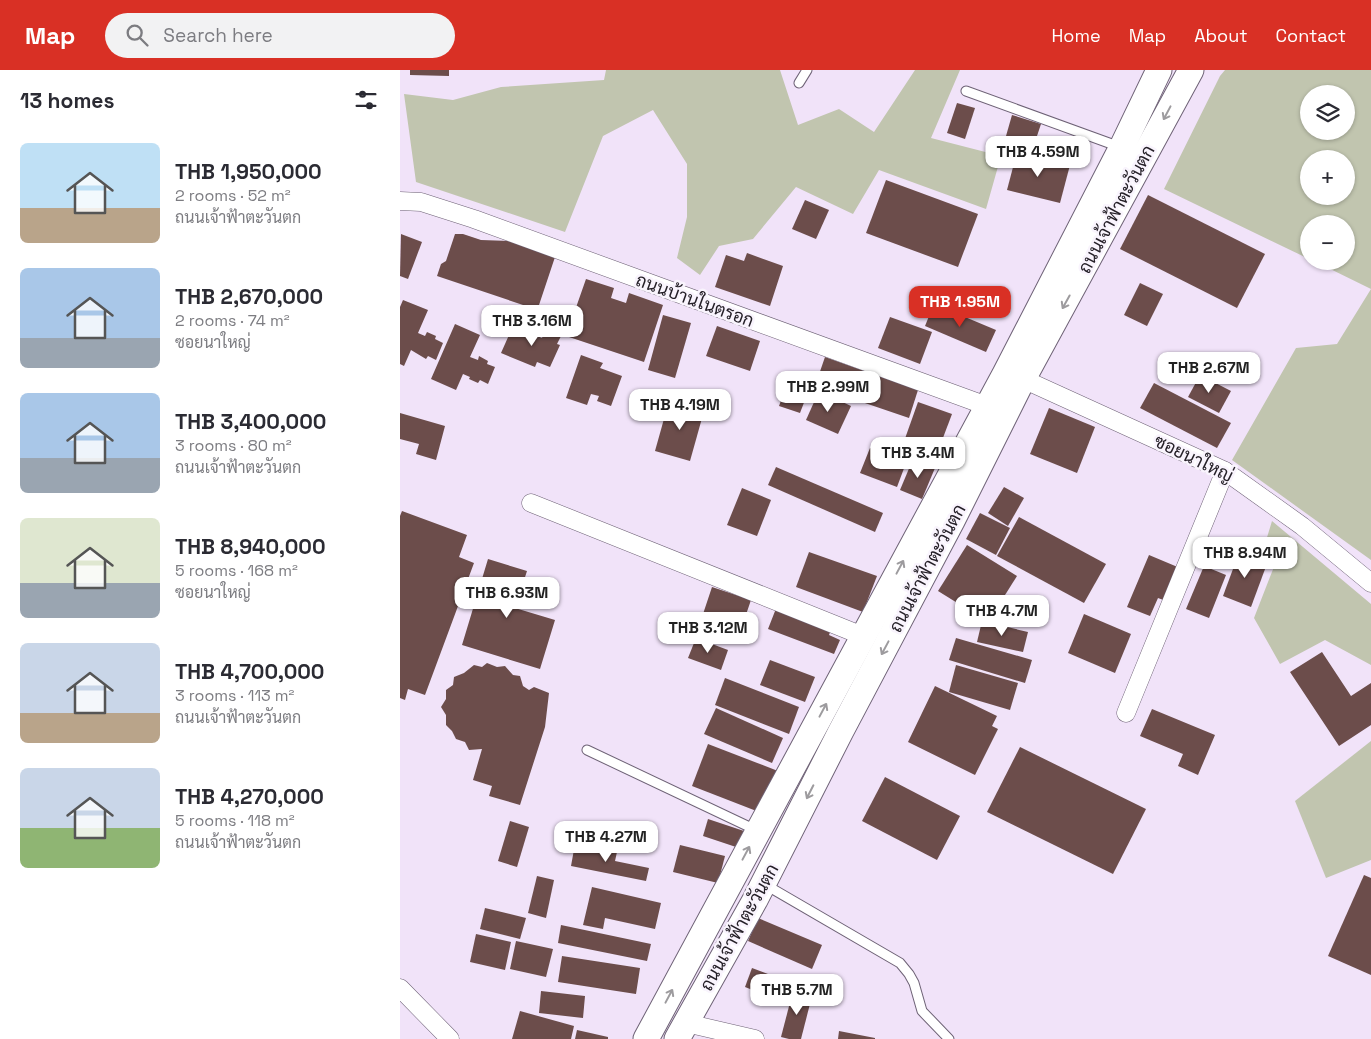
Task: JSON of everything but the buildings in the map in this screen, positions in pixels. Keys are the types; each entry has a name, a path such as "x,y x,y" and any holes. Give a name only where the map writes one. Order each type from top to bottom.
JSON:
{"main road":[{"name":"ถนนเจ้าฟ้าตะวันตก","path":"646,1039 987,406 1122,148 1159,70"},
{"name":"ถนนเจ้าฟ้าตะวันตก","path":"682,1031 764,884 841,731 952,521 1023,379 1191,70"}],"street":[{"name":"ถนนบ้านในตรอก","path":"400,201 421,202 474,219 987,406"},
{"name":"ซอยนาใหญ่","path":"1023,379 1225,471 1302,526 1371,583"},
{"path":"1126,714 1225,471"},
{"path":"531,503 863,636"},
{"path":"400,988 450,1039"},
{"path":"682,1031 755,1039"}],"lane":[{"path":"799,83 807,70"},
{"path":"966,91 1122,148"},
{"path":"587,750 758,831"},
{"path":"764,884 900,963 910,974 922,1011 949,1039"}],"green space":[{"path":"606,70 780,70 798,125 839,109 874,132 915,70 960,70 931,138 1001,156 986,209 879,170 853,214 796,187 753,239 719,246 700,275 677,258 687,217 687,164 653,110 603,136 565,232 416,182 404,94 453,100 501,87 604,80"},
{"path":"1225,70 1371,70 1371,289 1332,270 1355,270 1355,215 1300,215 1300,255 1164,189 1220,76"},
{"path":"1371,289 1371,560 1232,460 1296,348 1337,344"},
{"path":"1272,521 1371,604 1371,665 1325,640 1280,664 1254,618 1277,559 1265,544"},
{"path":"1371,741 1371,860 1326,878 1295,801"}]}
